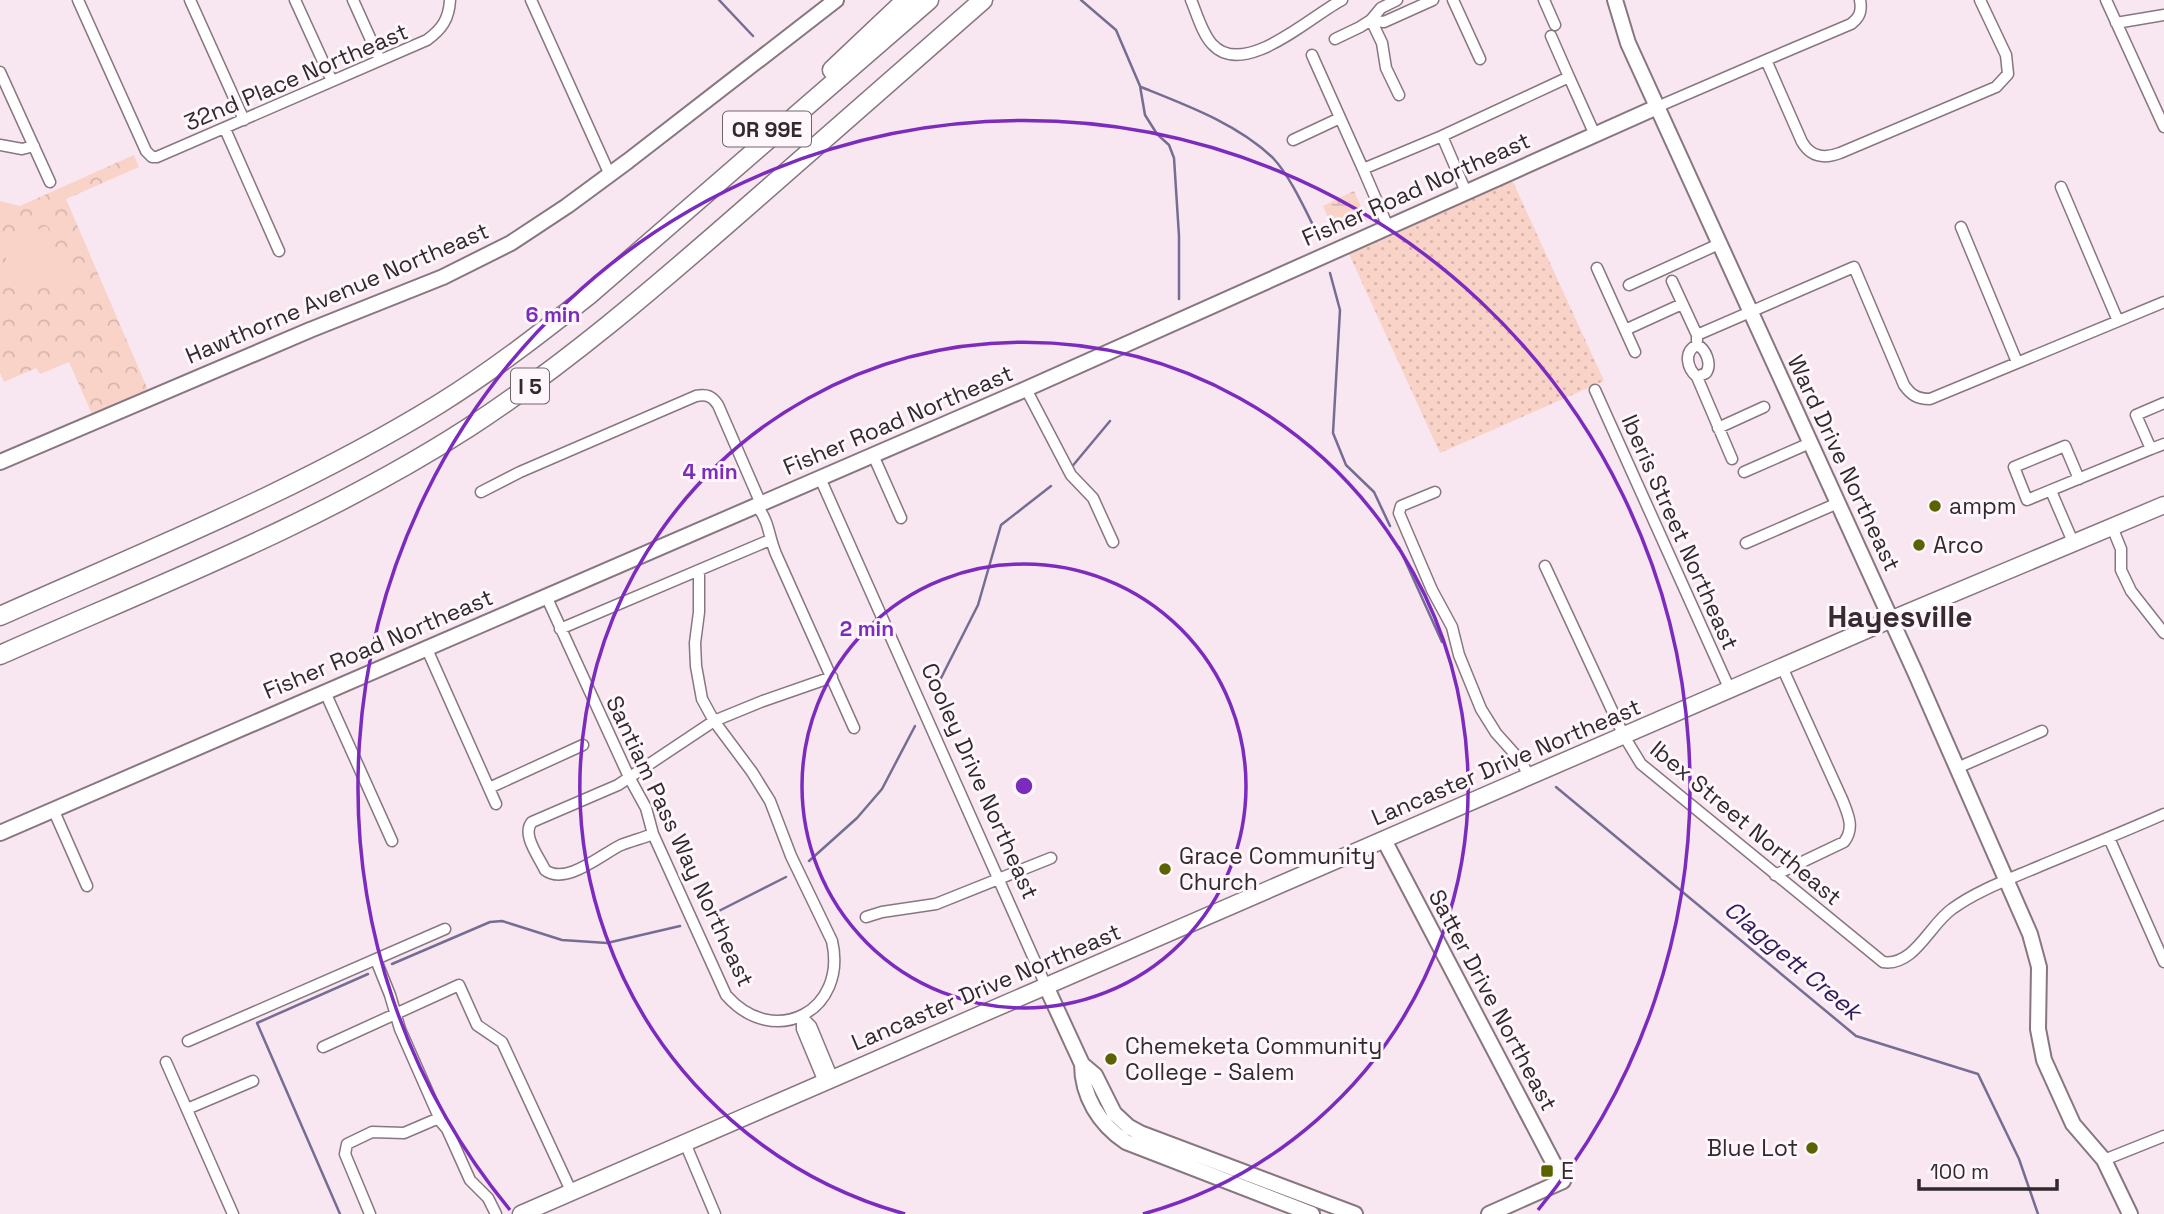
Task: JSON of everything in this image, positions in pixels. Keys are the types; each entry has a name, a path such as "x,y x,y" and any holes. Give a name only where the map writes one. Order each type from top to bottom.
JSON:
{"highway":[{"name":"OR 99E","path":"631,260 699,189 810,91 905,0"},
{"name":"I 5","path":"0,616 228,514 384,436 441,403 565,314 631,260 929,0"},
{"name":"I 5","path":"0,655 320,511 469,428 552,369 631,307 983,0"}],"main road":[{"name":"Lancaster Drive Northeast","path":"524,1214 1529,776 2164,505"}],"street":[{"name":"32nd Place Northeast","path":"78,0 146,151 152,157 225,129 427,40 447,19 450,0"},
{"path":"190,0 244,120"},
{"path":"295,0 332,81"},
{"path":"353,0 380,60"},
{"path":"531,0 610,175"},
{"name":"Hawthorne Avenue Northeast","path":"0,462 470,264 535,228 610,175 836,0"},
{"path":"1191,0 1214,47 1228,54 1239,55 1288,36 1342,0"},
{"path":"1335,40 1371,20 1381,8 1397,0"},
{"path":"1371,20 1384,22 1433,0"},
{"path":"1453,0 1480,59"},
{"path":"1544,0 1569,77 1595,135"},
{"name":"Ward Drive Northeast","path":"1615,0 1628,43 2007,880 2035,950 2039,967 2038,1030 2044,1060 2073,1124 2104,1160 2130,1214"},
{"path":"1657,107 1851,24 1860,15 1860,0"},
{"path":"1766,60 1807,149 1815,155 1831,156 1996,87 2003,81 2008,74 2006,55 1980,0"},
{"path":"2106,0 2164,127"},
{"path":"2116,23 2164,15"},
{"path":"1371,20 1382,43 1386,68 1399,95"},
{"path":"1312,55 1388,227"},
{"path":"0,72 50,182"},
{"path":"1363,169 1569,77"},
{"name":"Fisher Road Northeast","path":"0,833 1026,389 1657,107"},
{"path":"1293,139 1340,118"},
{"path":"225,129 279,251"},
{"path":"1442,136 1466,192"},
{"path":"0,145 22,149 34,146"},
{"path":"2062,187 2118,321"},
{"path":"1961,227 2017,362"},
{"path":"1629,285 1719,244"},
{"path":"1732,459 1697,377 1690,370 1688,356 1692,347 1697,340 1750,311 1854,267 1904,385 1910,394 1921,399 1930,399 2164,302"},
{"path":"1597,268 1634,352"},
{"path":"1672,281 1697,340 1704,349 1709,369 1697,377"},
{"path":"1625,330 1682,304"},
{"path":"1026,389 1071,475 1093,498 1113,542"},
{"name":"Iberis Street Northeast","path":"1595,390 1730,690"},
{"path":"481,492 520,472 695,396 703,394 714,399 770,527 770,540 854,728"},
{"path":"2151,449 2136,415 2164,404"},
{"path":"1718,428 1764,407"},
{"path":"1744,472 1810,443"},
{"path":"2079,480 2065,446 2014,467 2027,500 2079,480 2164,444"},
{"path":"873,455 901,518"},
{"name":"Cooley Drive Northeast","path":"820,478 1082,1064 1082,1081 1100,1120 1126,1142 1312,1214"},
{"path":"2051,491 2073,542"},
{"path":"1435,492 1401,506 1399,513 1432,590 1452,627 1459,655 1481,709 1496,733 1521,761 1529,776"},
{"path":"1746,543 1838,503"},
{"path":"2112,527 2121,549 2121,566 2129,587 2164,633"},
{"path":"559,629 770,540"},
{"name":"Ibex Street Northeast","path":"1545,566 1624,736 1641,764 1876,958 1892,963 1899,961 1913,950 1948,912 2007,880"},
{"path":"699,571 699,612 695,643 702,699 714,721 752,772 770,802 791,856 832,941 835,964 829,986 817,1005 802,1017 802,1029 829,1081"},
{"name":"Santiam Pass Way Northeast","path":"545,596 646,808 653,834 726,995 740,1009 765,1020 786,1021 802,1017"},
{"path":"426,647 495,804"},
{"path":"1775,875 1844,842 1848,836 1850,818 1782,667"},
{"path":"653,834 622,845 585,867 555,874 545,870 527,832 533,822 613,788 714,721 832,677"},
{"path":"325,692 391,841"},
{"path":"1957,768 2042,731"},
{"path":"489,788 583,745"},
{"path":"53,809 87,886"},
{"path":"2007,880 2164,814"},
{"path":"2109,838 2164,962"},
{"name":"Satter Drive Northeast","path":"1384,840 1563,1181 1489,1214"},
{"path":"866,917 882,912 936,905 1051,858"},
{"path":"188,1041 445,929"},
{"path":"376,960 419,1075 439,1118 447,1129 470,1180 488,1198 496,1214"},
{"path":"323,1047 459,985 477,1026 502,1042 572,1193"},
{"path":"166,1062 233,1214"},
{"name":"Cooley Drive Northeast","path":"1082,1064 1095,1075 1114,1113 1129,1127 1355,1214"},
{"path":"187,1109 253,1080"},
{"path":"370,1214 345,1154 347,1144 372,1132 404,1133 439,1118"},
{"path":"2104,1160 2164,1136"},
{"path":"685,1143 715,1214"}],"green space":[{"path":"134,155 139,167 66,199 148,390 92,414 69,362 40,374 36,368 4,382 0,373 0,201 20,206"},
{"path":"1512,180 1604,381 1440,453 1349,254"},
{"path":"1354,191 1367,220 1336,235 1323,206"},
{"path":"47,226 68,278 20,297 1,244"}],"waterway":[{"name":"Claggett Creek","path":"719,0 753,36"},
{"name":"Claggett Creek","path":"1081,0 1116,30 1140,86 1145,115 1157,134 1169,145 1174,158 1179,236 1179,299"},
{"name":"Claggett Creek","path":"1141,87 1228,125 1259,146 1286,175 1319,237"},
{"name":"Claggett Creek","path":"1330,273 1340,310 1333,433 1346,465 1374,492 1390,526"},
{"name":"Claggett Creek","path":"1070,469 1110,421"},
{"name":"Claggett Creek","path":"936,688 978,605 1001,525 1051,486"},
{"name":"Claggett Creek","path":"1399,547 1442,642"},
{"name":"Claggett Creek","path":"809,861 857,818 882,789 915,726"},
{"name":"Claggett Creek","path":"1556,787 1856,1036 1978,1074 2019,1159 2038,1214"},
{"name":"Claggett Creek","path":"705,918 786,877"},
{"name":"Claggett Creek","path":"392,964 490,922 502,921 562,940 607,943 680,926"},
{"name":"Claggett Creek","path":"340,1214 257,1023 368,974"}],"place":[{"name":"ampm","path":"1935,506"},
{"name":"Arco","path":"1919,545"},
{"name":"Grace Community Church","path":"1165,869"},
{"name":"Chemeketa Community College - Salem","path":"1111,1059"},
{"name":"Blue Lot","path":"1812,1148"},
{"name":"E","path":"1547,1171"}],"district":[{"name":"Hayesville","path":"1900,616"}]}
